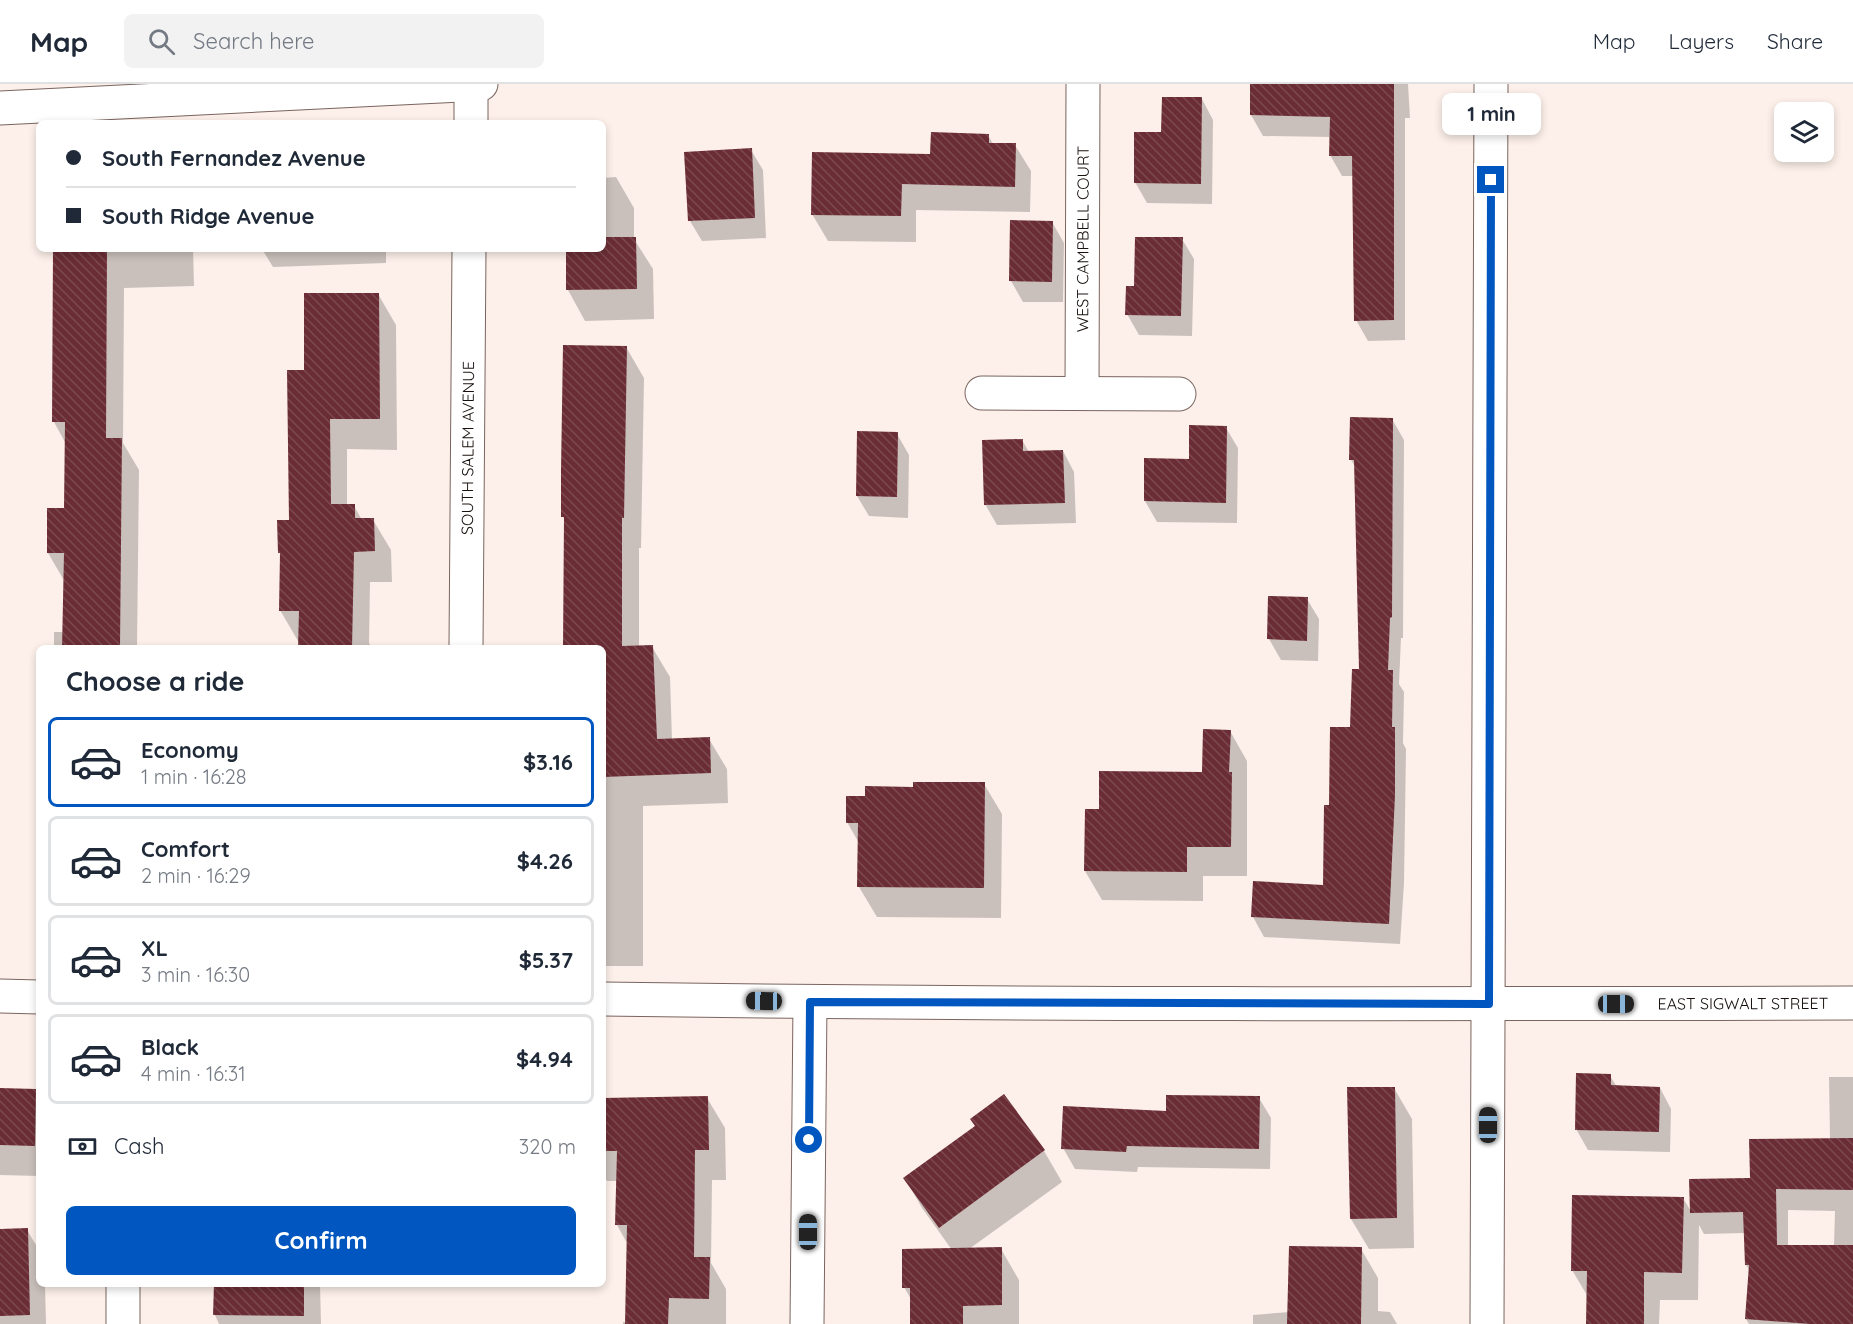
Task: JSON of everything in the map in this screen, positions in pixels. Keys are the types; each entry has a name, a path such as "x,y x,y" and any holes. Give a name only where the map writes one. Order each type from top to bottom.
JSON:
{"street":[{"path":"0,108 474,84 471,120"},
{"name":"WEST CAMPBELL COURT","path":"1082,393 1083,84"},
{"path":"1487,1324 1491,84"},
{"name":"SOUTH SALEM AVENUE","path":"466,645 469,252"},
{"path":"982,393 1179,394"},
{"path":"0,996 36,997"},
{"name":"EAST SIGWALT STREET","path":"606,999 810,1002 1853,1003"},
{"path":"807,1324 810,1002"},
{"path":"123,1287 123,1324"}],"building":[{"path":"1250,84 1394,84 1394,320 1354,321 1352,156 1329,156 1330,117 1250,115"},
{"path":"1162,97 1202,97 1201,184 1134,183 1134,132 1161,132"},
{"path":"931,132 989,134 989,143 1016,143 1015,187 902,184 901,216 811,215 812,152 930,154"},
{"path":"752,148 755,218 688,221 684,152"},
{"path":"1010,220 1053,221 1052,282 1009,281"},
{"path":"606,237 636,237 637,289 566,290 566,252 606,252"},
{"path":"1135,237 1183,237 1181,316 1125,315 1126,286 1134,286"},
{"path":"53,252 107,252 106,438 122,438 120,645 62,645 64,553 47,553 47,508 64,508 65,422 52,422"},
{"path":"304,293 379,293 380,419 330,419 331,504 355,504 355,518 374,518 375,551 354,552 352,645 298,645 299,611 279,611 280,553 278,553 277,520 289,520 287,370 304,370"},
{"path":"563,345 627,346 624,518 622,518 622,646 653,645 657,739 710,737 711,773 606,777 606,645 563,645 564,517 561,517"},
{"path":"1350,417 1393,418 1392,617 1390,618 1388,670 1393,670 1392,727 1395,727 1395,795 1389,924 1251,917 1253,881 1323,885 1324,805 1329,805 1330,727 1350,727 1352,669 1359,669 1354,460 1349,460"},
{"path":"1189,425 1227,426 1226,503 1144,501 1144,458 1189,459"},
{"path":"857,431 898,432 897,497 856,496"},
{"path":"1023,439 1023,451 1063,450 1065,503 984,505 982,440"},
{"path":"1268,596 1308,597 1307,641 1267,639"},
{"path":"1203,729 1231,730 1229,772 1232,772 1231,847 1187,847 1187,872 1084,871 1085,809 1099,809 1099,771 1202,772"},
{"path":"913,782 985,782 984,888 857,887 858,823 846,823 846,796 865,796 865,786 913,787"},
{"path":"1576,1073 1611,1074 1611,1085 1660,1087 1659,1132 1575,1130"},
{"path":"1347,1087 1395,1087 1397,1218 1350,1219"},
{"path":"0,1088 36,1089 35,1146 0,1145"},
{"path":"1004,1094 1045,1150 939,1228 903,1178 975,1126 970,1119"},
{"path":"1166,1095 1260,1096 1259,1149 1127,1146 1126,1152 1061,1149 1063,1106 1166,1111"},
{"path":"708,1096 709,1150 695,1150 694,1257 710,1257 709,1299 669,1298 668,1324 625,1324 627,1225 615,1225 617,1151 606,1151 606,1098"},
{"path":"1853,1138 1853,1190 1776,1189 1777,1245 1853,1245 1853,1324 1810,1324 1745,1319 1749,1265 1745,1265 1743,1212 1690,1213 1689,1179 1750,1178 1749,1139"},
{"path":"1572,1195 1684,1197 1682,1273 1644,1272 1644,1324 1586,1324 1587,1271 1571,1271"},
{"path":"28,1228 30,1315 0,1316 0,1229"},
{"path":"1289,1246 1362,1247 1361,1324 1287,1324"},
{"path":"1002,1247 1002,1305 963,1306 963,1324 910,1324 910,1288 902,1288 902,1249"},
{"path":"214,1287 304,1287 304,1316 213,1315"}],"route":[{"path":"809,1140 810,1002 1489,1004 1491,180"}]}
